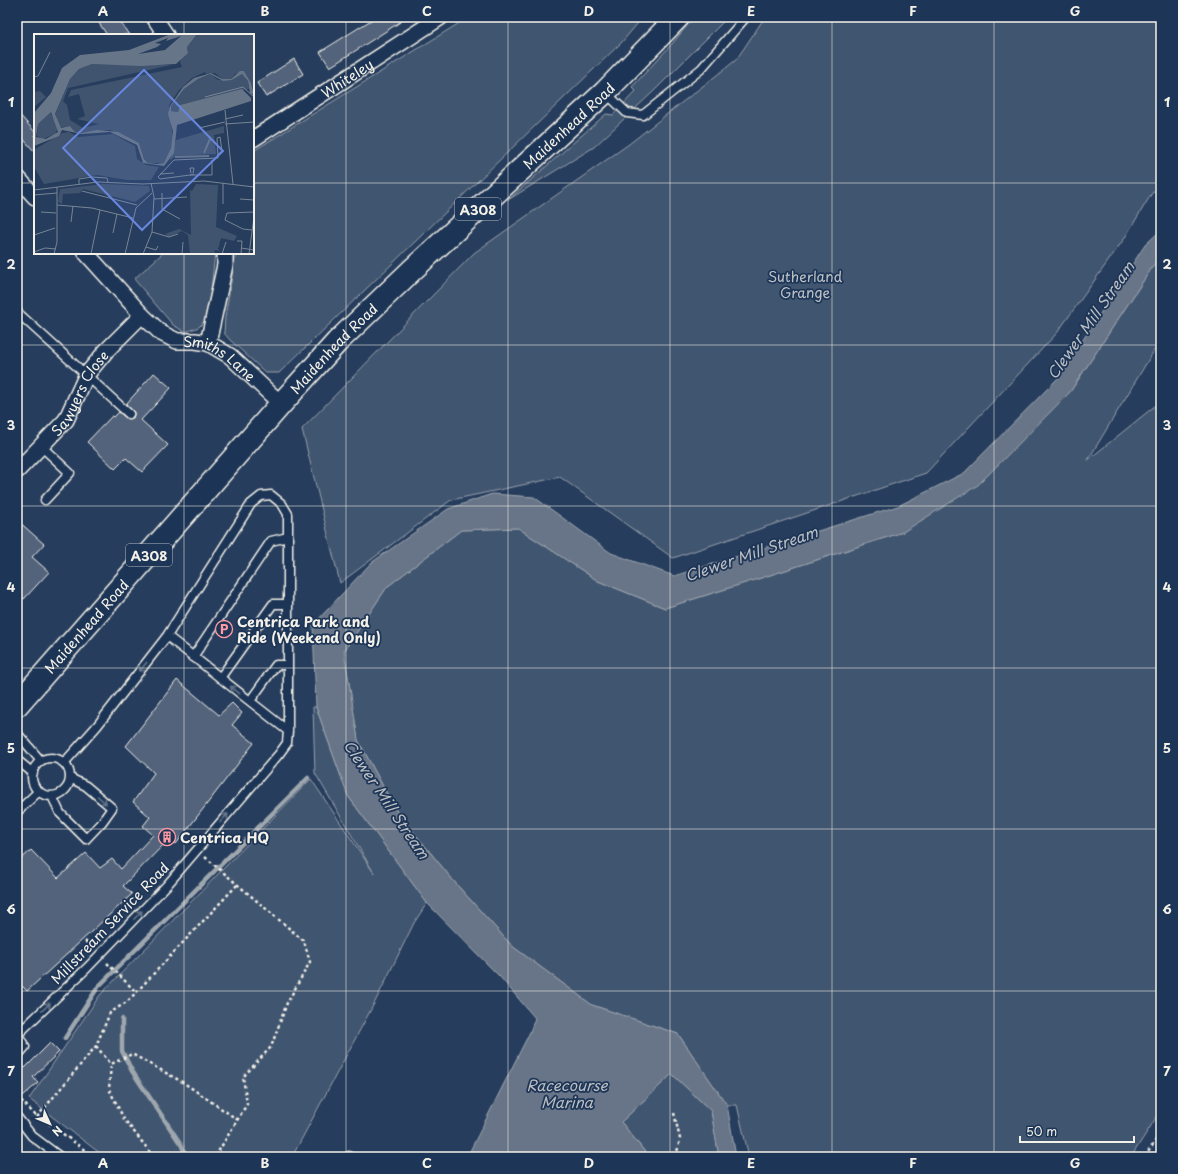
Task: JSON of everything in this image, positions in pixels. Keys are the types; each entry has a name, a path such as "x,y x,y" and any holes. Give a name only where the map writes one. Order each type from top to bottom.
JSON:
{"main road":[{"name":"Maidenhead Road","path":"17,705 281,404 343,336 411,271 605,92 678,17"}],"street":[{"name":"Whiteley","path":"254,138 441,17"},
{"path":"157,18 165,34"},
{"path":"17,177 34,196"},
{"name":"Smiths Lane","path":"87,254 142,315 161,333 176,341 208,343 230,356 281,404"},
{"path":"208,343 225,265 225,254"},
{"name":"Sawyers Close","path":"17,471 66,420 87,374 106,351 142,315"}],"lane":[{"path":"605,92 627,114 643,115 701,69 746,17"},
{"path":"17,312 87,374 129,414"},
{"path":"41,446 70,473 45,500"},
{"name":"Millstream Service Road","path":"17,1056 25,1047 18,1034 87,968 167,885 287,743 288,514 282,504 271,495 261,496 251,504 167,636 96,726 64,763"},
{"path":"193,657 271,541 288,537"},
{"path":"220,678 273,604 288,604"},
{"path":"167,636 288,731"},
{"path":"250,701 276,665 288,665"},
{"path":"17,733 41,761"},
{"path":"57,758 68,767 70,778 69,783 62,792 52,796 43,794 39,791 33,782 33,773 41,761 57,758"},
{"path":"17,760 33,773"},
{"path":"52,796 60,813 86,839 102,822 112,808 86,786 70,778"},
{"path":"17,812 39,791"},
{"path":"17,1119 32,1136 60,1157"}],"path":[{"path":"214,865 304,941 310,962 287,1002 271,1047 243,1077 247,1104 215,1157"},
{"path":"37,1117 96,1046 110,1013 128,1001 237,884"},
{"path":"115,971 136,992"},
{"path":"96,1046 111,1064 109,1089 124,1119 154,1157"},
{"path":"111,1064 132,1054 184,1083 238,1120"},
{"path":"17,1096 37,1117 47,1122 94,1157"},
{"path":"674,1113 680,1139 676,1157"},
{"path":"1145,1157 1161,1132"},
{"path":"21,1152 27,1157"}],"green space":[{"path":"469,17 643,17 622,42 279,373 266,373 224,333 225,317 236,254 254,254 255,150"},
{"path":"694,17 728,17 654,91 594,147 508,200 606,114 613,115 636,91 632,87 672,44"},
{"name":"Sutherland Grange","path":"765,17 1161,17 1161,187 1152,193 1124,239 1057,333 926,473 673,558 560,477 451,500 340,583 302,429 474,253 629,144 736,60"},
{"path":"162,254 215,254 208,317 199,327 185,332 173,325 134,279"},
{"path":"1161,254 1161,339 1088,460 1161,401 1161,1110 1131,1157 749,1157 737,1105 727,1105 678,1034 592,1005 512,946 457,885 397,812 358,740 344,651 387,587 461,530 518,528 598,581 665,608 903,532 1070,392"},
{"path":"313,707 316,707 348,796 427,903 414,923 376,1000 292,1157 105,1157 29,1099 100,995 311,779 374,873 315,773"},
{"path":"672,1074 711,1111 719,1157 649,1157 621,1122"}],"water":[{"path":"1161,230 1161,254 1070,392 978,485 903,532 665,608 598,581 518,528 461,530 387,587 344,651 358,740 397,812 457,885 512,946 592,1005 678,1034 727,1105 736,1157 719,1157 711,1111 672,1074 621,1122 649,1157 467,1157 530,1032 535,1018 500,977 427,903 348,796 316,707 313,625 371,563 448,509 492,494 534,497 611,553 674,576 898,506 964,473 1058,378 1145,245"}],"building":[{"path":"95,17 117,17 128,34 106,34"},
{"path":"376,17 408,17 330,67 320,52"},
{"path":"294,59 303,74 266,97 257,83"},
{"path":"17,112 34,131 34,151 17,132"},
{"path":"154,373 171,388 141,420 168,445 142,472 126,458 115,469 87,442 112,416 114,417 119,412 127,419 133,418 134,412 126,404"},
{"path":"17,520 44,544 32,557 49,572 24,599 17,593"},
{"name":"Centrica HQ","path":"177,680 219,715 232,703 242,713 232,725 254,743 176,844 170,838 123,886 132,894 27,991 17,981 17,863 31,850 58,878 86,853 100,868 112,859 121,869 153,835 143,826 150,817 133,802 154,773 126,746"},
{"path":"50,1043 59,1052 33,1077 38,1083 17,1101 17,1061 25,1068"}],"waterway":[{"path":"65,1038 98,987 308,778"},
{"path":"122,1019 122,1051 132,1071 182,1146 186,1157"}],"place":[{"name":"Centrica Park and Ride (Weekend Only)","path":"224,629"},
{"name":"Centrica HQ","path":"167,837"}],"water label":[{"name":"Clewer Mill Stream","path":"1090,320"},
{"name":"Clewer Mill Stream","path":"751,553"},
{"name":"Clewer Mill Stream","path":"387,799"},
{"name":"Racecourse Marina","path":"567,1092"}]}
